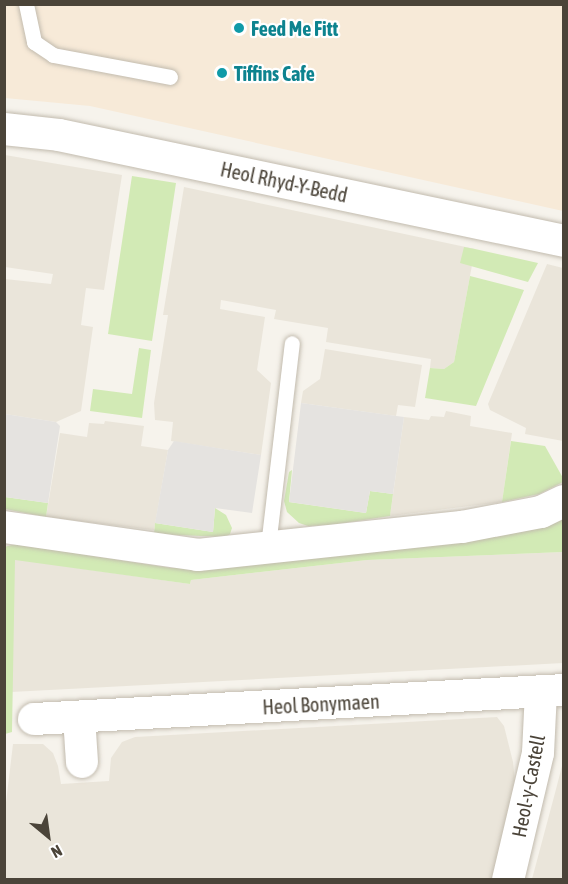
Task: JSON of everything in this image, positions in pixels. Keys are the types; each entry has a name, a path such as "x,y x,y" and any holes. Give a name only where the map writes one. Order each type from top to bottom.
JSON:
{"street":[{"name":"Heol Rhyd-Y-Bedd","path":"4,129 59,135 564,241"},
{"path":"4,527 198,555 462,527 541,512 564,501"},
{"name":"Heol Bonymaen","path":"34,719 552,691"},
{"name":"Heol-y-Castell","path":"508,879 552,691"},
{"path":"79,717 82,762"}],"lane":[{"path":"26,4 33,42 53,55 170,77"},
{"path":"268,546 292,343"}],"shaded area":[{"path":"4,5 563,5 563,211 90,106 5,98"},
{"path":"5,155 122,175 104,290 86,288 81,325 93,327 81,411 56,422 5,414 5,279 51,284 53,274 5,267"},
{"path":"184,187 475,249 454,362 444,369 430,368 431,359 326,342 328,328 274,319 276,310 221,300 220,309 265,317 257,370 271,383 261,455 171,441 173,422 155,420 154,403 168,315 163,315"},
{"path":"547,264 563,268 563,441 525,434 526,428 490,410 488,404"},
{"path":"325,349 422,365 415,407 398,405 396,416 301,403 303,391 320,379"},
{"path":"301,403 404,417 393,494 370,491 366,513 289,502"},
{"path":"446,411 471,416 470,426 512,433 502,502 390,516 404,417 429,420 431,416 444,417"},
{"path":"5,414 56,422 60,426 48,503 5,497"},
{"path":"105,421 144,426 141,446 168,450 154,530 46,517 60,433 87,437 89,423 104,424"},
{"path":"174,441 261,455 252,513 215,508 213,532 155,523 168,450"},
{"path":"563,552 563,663 11,692 14,559 190,584 191,580 367,560"},
{"path":"497,717 504,726 513,762 516,792 494,879 5,880 5,811 13,744 43,744 53,753 61,784 109,781 111,758 122,742 135,737"},
{"path":"563,762 563,879 532,879 555,793"}],"green space":[{"path":"132,176 176,183 152,341 108,334"},
{"path":"464,247 538,263 528,282 460,263"},
{"path":"470,276 524,290 476,406 425,398 430,368 444,369 454,362"},
{"path":"139,348 151,350 142,418 90,411 93,389 132,394"},
{"path":"511,441 545,446 563,482 539,494 502,502"},
{"path":"292,470 289,502 366,513 370,491 393,494 390,516 331,525 308,526 299,523 287,512 284,501 289,472"},
{"path":"5,497 48,503 46,517 5,509"},
{"path":"215,508 226,515 232,528 226,537 154,534 155,523 213,532"},
{"path":"563,516 563,552 367,560 191,580 190,584 15,560 12,732 5,734 4,547 16,544 171,568 221,568"}],"place":[{"name":"Feed Me Fitt","path":"239,28"},
{"name":"Tiffins Cafe","path":"222,73"}]}
